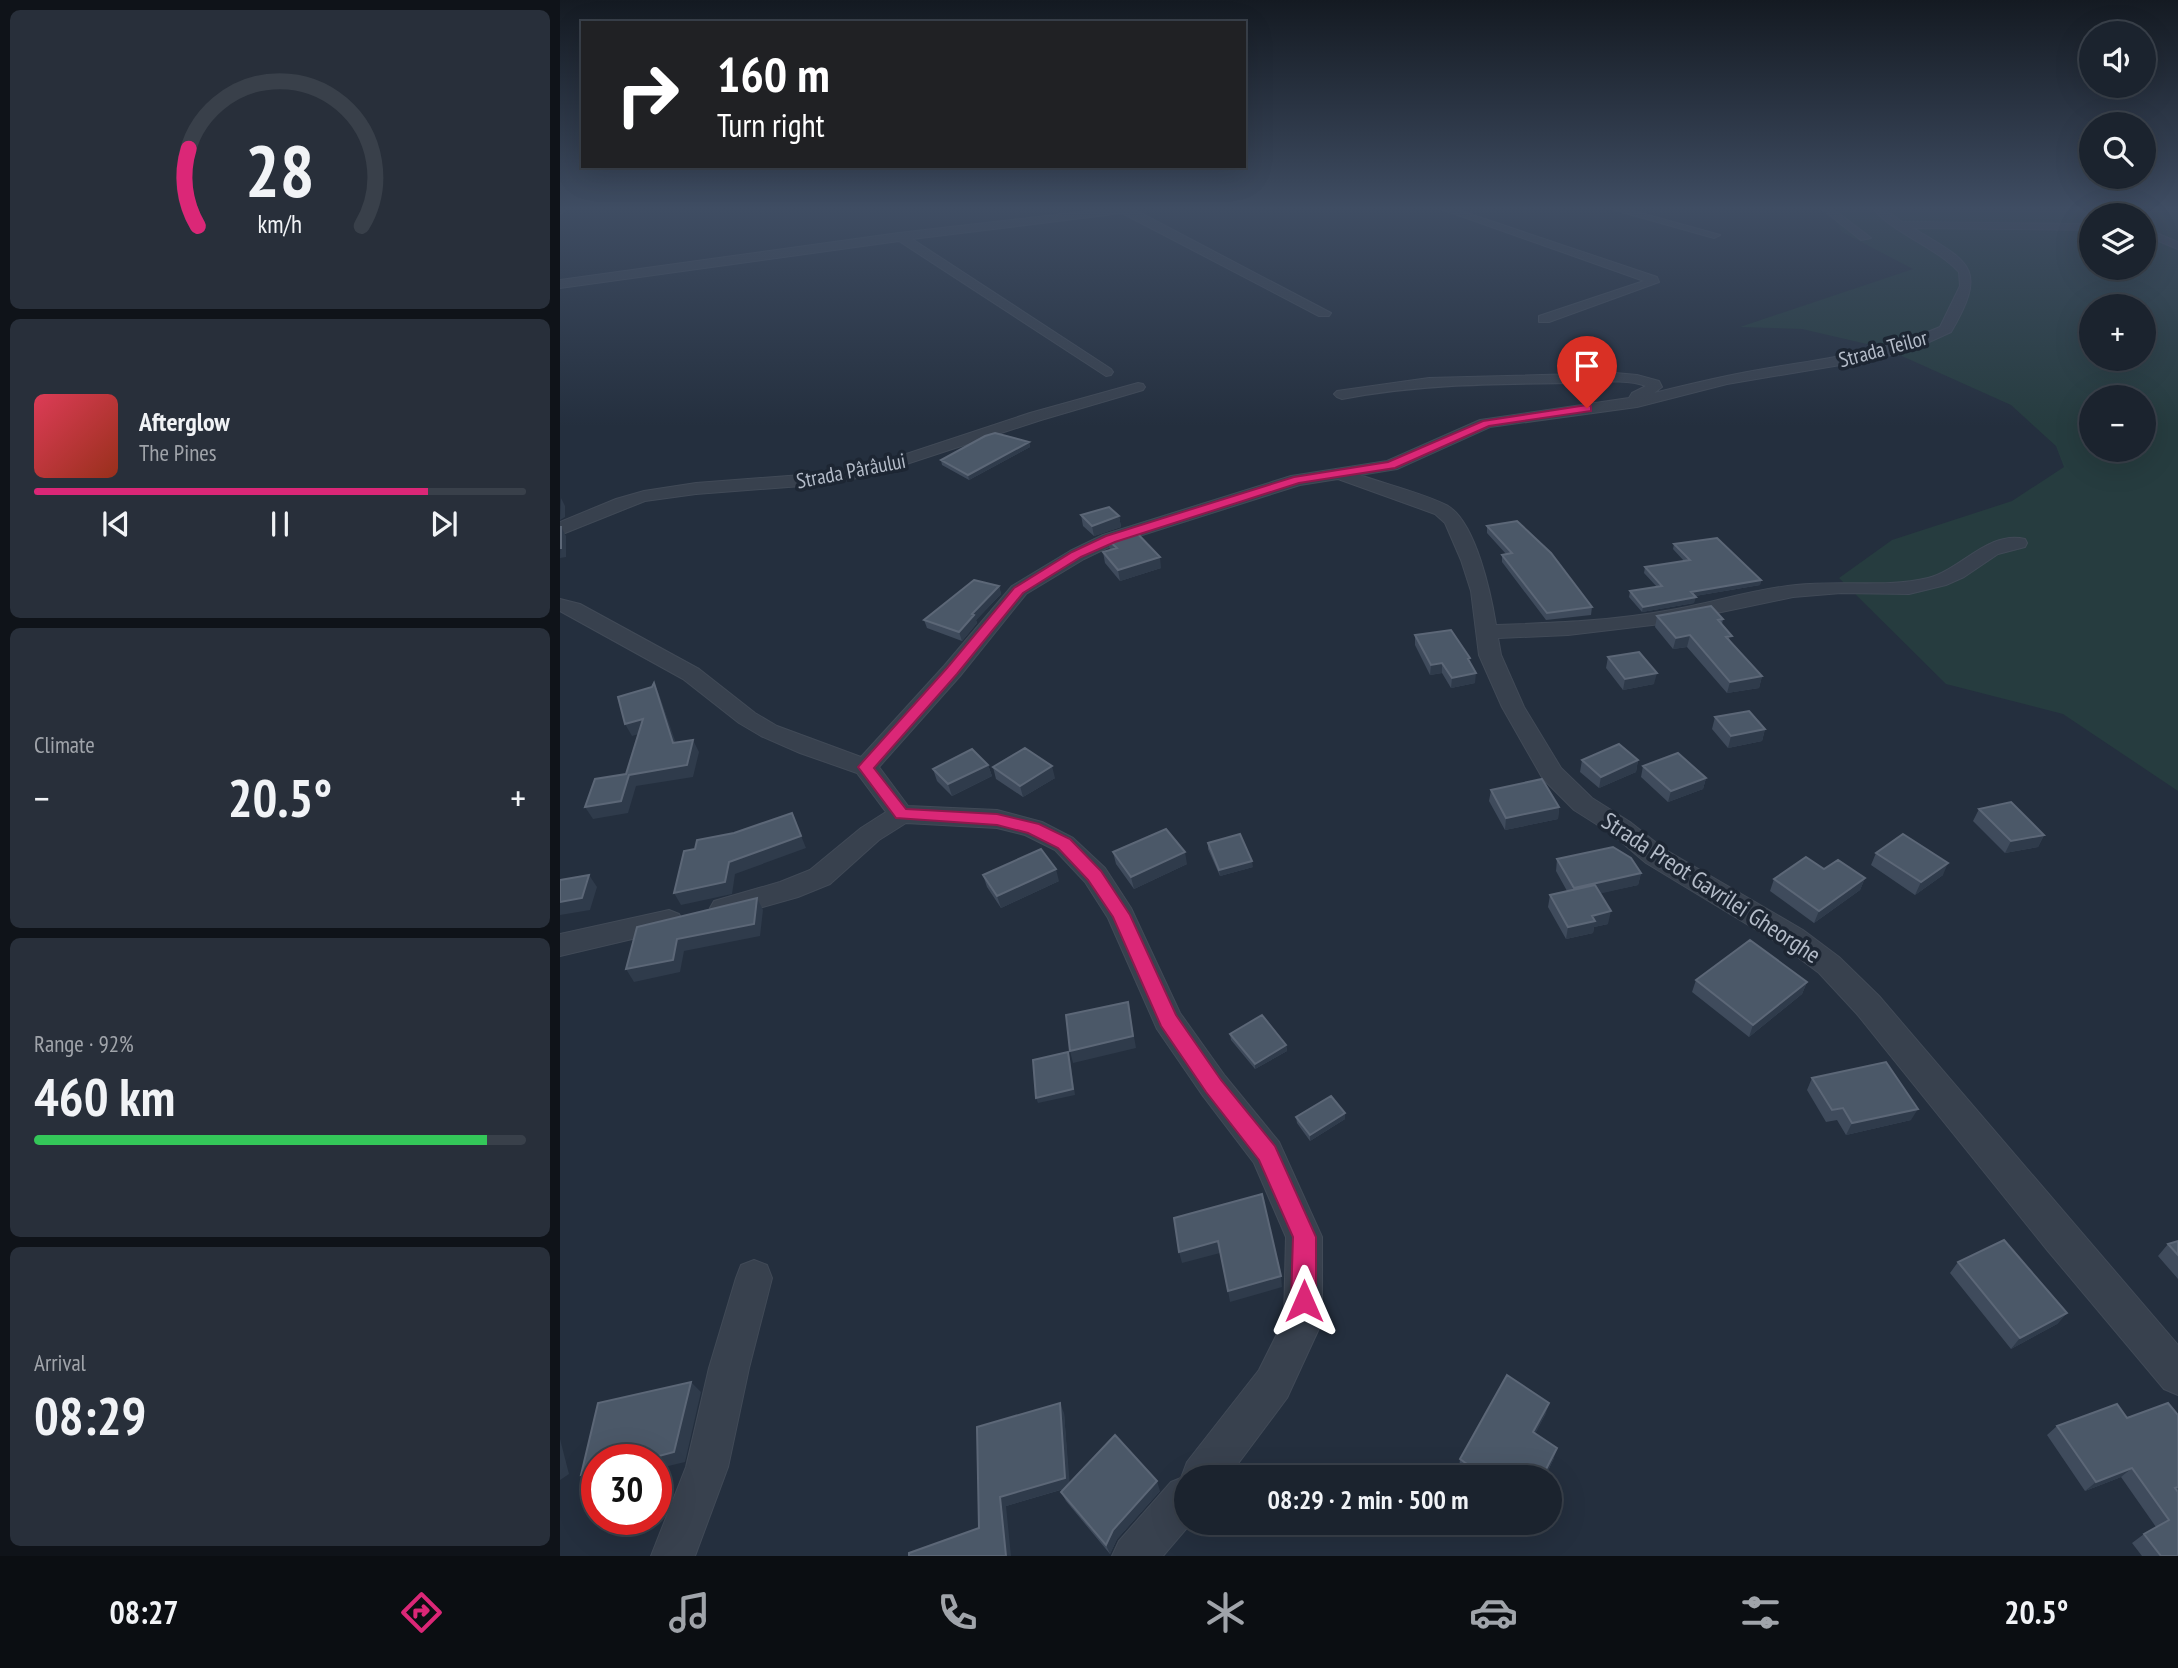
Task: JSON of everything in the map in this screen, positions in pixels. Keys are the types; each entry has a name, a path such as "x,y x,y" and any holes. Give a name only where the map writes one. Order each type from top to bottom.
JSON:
{"street":[{"path":"968,282 1106,372"},
{"path":"1264,282 1325,313"},
{"path":"1545,318 1653,282"},
{"name":"Strada Teilor","path":"1637,402 1727,380 1876,355 1911,345 1946,329 1966,282"},
{"path":"866,767 952,671 1019,590 1046,572 1110,539 1297,480 1391,465 1486,423 1637,402 1637,396 1655,387 1654,384 1612,379 1428,381 1378,386 1342,394"},
{"name":"Strada Pârâului","path":"560,529 609,507 643,496 715,487 819,480 899,464 942,452 1021,421 1138,387"},
{"name":"Strada Preot Gavrilei Gheorghe","path":"1340,473 1358,482 1441,510 1453,520 1481,591 1490,655 1513,707 1552,773 1583,804 1621,828 1656,856 1793,938 1829,965 1868,1005 2061,1239 2178,1375"},
{"path":"1485,632 1568,629 1669,617 1793,591 1841,587 1909,588 1939,581 1957,573 1991,550 2018,543"},
{"path":"560,605 573,608 691,674 768,731 808,748 866,767 901,814"},
{"path":"560,946 788,890 820,877 870,834 901,814 997,819 1034,828 1064,844 1095,876 1121,915 1168,1020 1214,1086 1267,1153 1304,1237 1303,1322 1273,1384 1211,1465"},
{"path":"673,1556 707,1467 729,1368 754,1278"},
{"path":"1134,1556 1174,1511"}],"green space":[{"path":"1875,282 2178,282 2178,791 2063,714 1946,684 1839,578 1892,540 2012,501 2064,467 2056,446 2011,405 1884,348 1802,329 1740,327"}],"building":[{"path":"995,433 1029,442 968,475 941,460 985,436"},
{"path":"1109,507 1119,516 1092,526 1081,515"},
{"path":"1517,521 1551,553 1592,607 1547,613 1502,555 1512,553 1487,526"},
{"path":"1133,529 1160,557 1118,570 1103,552 1117,548 1107,539"},
{"path":"1717,538 1761,580 1691,592 1696,597 1643,607 1630,591 1662,586 1645,567 1690,560 1674,544"},
{"path":"974,580 999,586 959,632 924,620"},
{"path":"1711,606 1723,619 1718,620 1732,636 1726,637 1762,676 1730,682 1690,635 1676,638 1657,616"},
{"path":"1451,630 1470,658 1468,659 1476,673 1452,678 1442,663 1431,665 1415,635"},
{"path":"1639,652 1657,673 1625,679 1608,657"},
{"path":"654,683 673,743 693,740 687,765 629,775 621,801 585,807 595,779 626,774 643,719 625,724 618,697 652,687"},
{"path":"1749,711 1765,729 1731,736 1715,717"},
{"path":"1619,744 1638,760 1601,777 1582,760"},
{"path":"1025,748 1052,766 1020,786 993,767"},
{"path":"972,749 988,765 948,784 933,769"},
{"path":"1678,753 1706,778 1671,791 1643,766"},
{"path":"1542,779 1559,807 1506,818 1491,790"},
{"path":"2011,802 2044,835 2011,841 1979,809"},
{"path":"792,813 801,836 729,862 725,882 674,893 684,851 695,849 697,840 734,833"},
{"path":"1166,829 1185,852 1131,877 1113,852"},
{"path":"1240,834 1252,861 1219,870 1208,843"},
{"path":"1903,834 1948,863 1921,882 1876,853"},
{"path":"1613,847 1631,858 1641,873 1574,888 1557,859"},
{"path":"1041,849 1056,869 997,896 983,875"},
{"path":"1806,857 1824,869 1838,860 1865,878 1819,911 1774,879"},
{"path":"589,875 582,898 560,902 560,880"},
{"path":"1595,885 1611,911 1592,916 1595,921 1568,927 1550,895"},
{"path":"757,898 754,924 677,939 673,960 626,969 637,927"},
{"path":"1750,940 1807,982 1753,1025 1696,980"},
{"path":"1128,1002 1133,1036 1070,1051 1066,1015"},
{"path":"1262,1015 1286,1045 1255,1064 1230,1034"},
{"path":"1068,1052 1073,1089 1036,1098 1033,1060"},
{"path":"1886,1062 1918,1109 1852,1123 1843,1108 1832,1110 1812,1078"},
{"path":"1331,1096 1345,1113 1310,1135 1296,1117"},
{"path":"1262,1194 1281,1276 1228,1291 1218,1241 1179,1252 1174,1218"},
{"path":"2004,1240 2067,1313 2020,1338 1958,1262"},
{"path":"2178,1241 2178,1255 2168,1244"},
{"path":"1507,1375 1549,1403 1533,1432 1557,1448 1548,1465 1468,1465 1460,1459"},
{"path":"691,1382 672,1453 672,1444 588,1444 598,1403"},
{"path":"1060,1403 1065,1478 1000,1497 1006,1556 909,1556 909,1553 979,1528 977,1427"},
{"path":"2168,1403 2178,1415 2178,1487 2175,1488 2178,1492 2178,1556 2161,1556 2144,1534 2169,1520 2132,1468 2096,1482 2057,1426 2117,1404 2127,1418"},
{"path":"1115,1435 1157,1481 1113,1530 1106,1545 1061,1492"}],"route":[{"path":"1304,1301 1304,1237 1267,1153 1214,1086 1168,1020 1121,915 1095,876 1064,844 1034,828 997,819 960,815 901,814 866,767 952,671 1019,590 1077,555 1110,539 1297,480 1391,465 1486,423 1587,408"}]}
